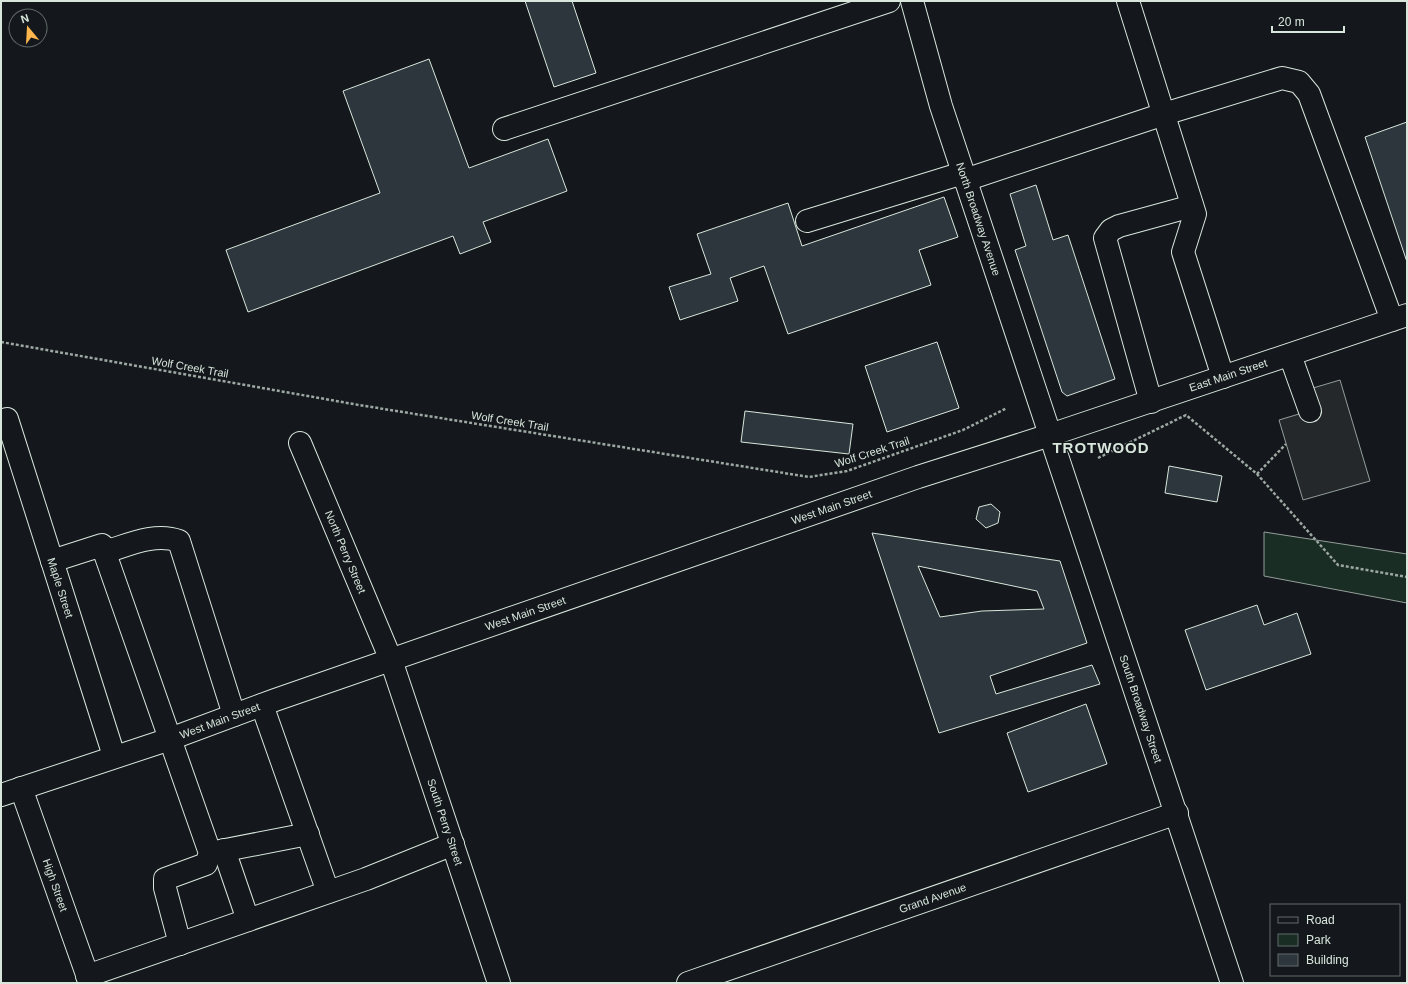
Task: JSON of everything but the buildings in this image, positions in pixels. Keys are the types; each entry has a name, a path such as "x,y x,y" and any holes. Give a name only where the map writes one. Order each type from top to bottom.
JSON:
{"street":[{"path":"504,129 889,1"},
{"name":"North Broadway Avenue","path":"912,1 941,106 1050,435"},
{"path":"1128,1 1195,214 1183,252 1223,377"},
{"path":"808,221 964,176 1282,78 1299,82 1310,94 1399,318"},
{"path":"1151,402 1105,238 1111,230 1119,226 1192,206"},
{"name":"East Main Street","path":"1050,435 1399,318"},
{"path":"1290,355 1310,411"},
{"name":"Maple Street","path":"7,419 114,756"},
{"name":"West Main Street","path":"11,792 114,756 170,739 262,705 918,477 1050,435"},
{"name":"South Broadway Street","path":"1050,435 1177,813 1232,983"},
{"name":"North Perry Street","path":"300,443 391,660"},
{"path":"105,552 143,540 170,537 179,541 234,715"},
{"path":"52,561 102,545 170,739 217,852 248,920"},
{"name":"South Perry Street","path":"391,660 499,983"},
{"path":"262,705 328,892"},
{"name":"High Street","path":"11,792 88,980"},
{"name":"Grand Avenue","path":"688,983 1177,813"},
{"path":"180,944 165,888 166,879 206,864 217,852 308,834"},
{"path":"88,980 180,944 328,892 453,844"}],"path":[{"name":"Wolf Creek Trail","path":"1,342 359,405 809,477 854,469 963,430 1007,408"},
{"path":"1098,458 1186,415 1257,474 1338,565 1407,577"},
{"path":"1257,474 1286,444"}],"green space":[{"path":"1264,532 1407,554 1407,603 1264,576"}],"shaded area":[{"path":"1340,380 1370,481 1303,500 1279,420 1309,411 1303,391"}],"district":[{"name":"TROTWOOD","path":"1101,447"}]}
